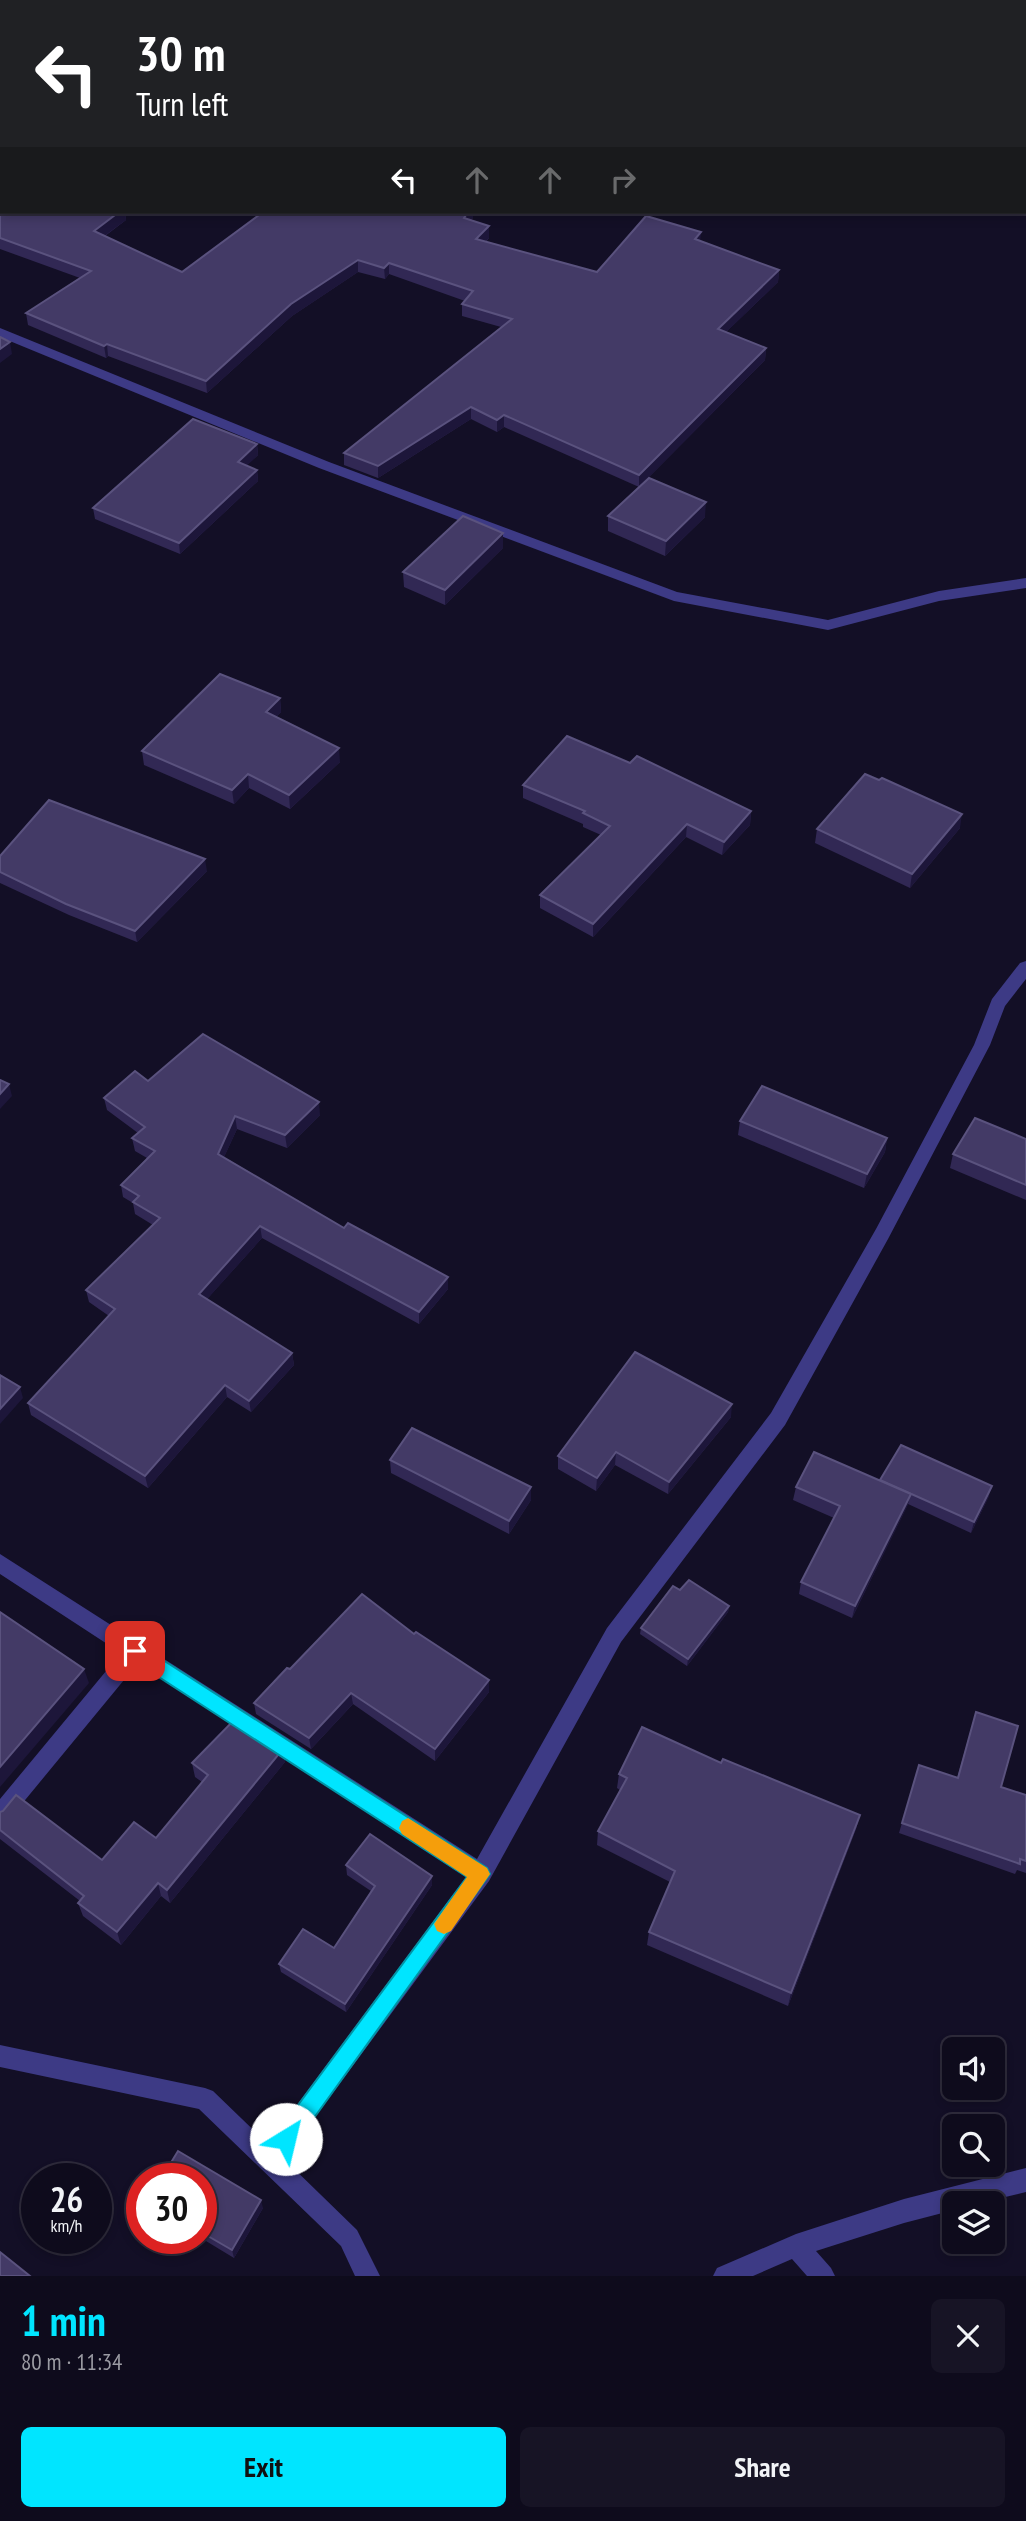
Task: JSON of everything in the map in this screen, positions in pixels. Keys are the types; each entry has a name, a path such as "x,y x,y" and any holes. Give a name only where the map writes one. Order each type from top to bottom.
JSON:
{"street":[{"path":"0,332 324,465 674,596 828,625 939,596 1026,583"},
{"path":"269,2161 481,1874 614,1635 778,1419 888,1222 982,1045 998,1003 1026,967"},
{"path":"0,1563 481,1874"},
{"path":"0,1815 135,1651"},
{"path":"0,2056 205,2099 349,2238 368,2276"},
{"path":"725,2276 796,2246 904,2211 1026,2180"},
{"path":"796,2246 822,2276"}],"building":[{"path":"0,214 116,214 94,231 182,272 260,214 467,214 464,218 489,226 476,239 597,272 646,216 701,232 695,239 779,270 718,329 766,348 639,475 504,415 497,420 471,407 378,466 344,453 512,319 462,304 473,291 389,263 384,268 358,260 291,304 206,381 107,344 104,346 26,313 91,271 0,238"},
{"path":"0,337 10,342 0,349"},
{"path":"193,419 257,444 238,462 257,470 179,543 93,508"},
{"path":"649,478 706,502 666,541 608,516"},
{"path":"463,516 503,533 445,590 403,572"},
{"path":"220,674 280,698 266,712 339,748 289,795 248,774 232,790 142,751"},
{"path":"567,736 630,763 637,756 751,811 724,842 687,824 593,924 540,895 610,826 583,813 585,811 523,785"},
{"path":"865,774 879,780 882,778 962,814 912,874 817,829"},
{"path":"49,800 205,859 135,931 66,904 0,872 0,856"},
{"path":"203,1034 319,1102 285,1135 235,1116 218,1154 344,1228 348,1223 448,1277 419,1312 260,1226 199,1294 292,1353 249,1401 225,1385 145,1476 28,1403 115,1309 86,1290 160,1218 133,1202 139,1196 121,1185 155,1151 132,1138 145,1127 104,1098 135,1071 148,1081"},
{"path":"0,1080 9,1084 0,1094"},
{"path":"762,1086 887,1138 867,1174 740,1121"},
{"path":"975,1118 1026,1139 1026,1185 953,1154"},
{"path":"635,1352 732,1404 669,1482 616,1452 597,1478 558,1456"},
{"path":"0,1375 20,1387 0,1409"},
{"path":"412,1428 531,1487 509,1521 390,1460"},
{"path":"901,1445 992,1486 974,1522 880,1480"},
{"path":"814,1452 911,1494 855,1606 801,1582 840,1506 796,1487"},
{"path":"689,1580 729,1606 688,1659 641,1628 673,1586 680,1590"},
{"path":"362,1594 414,1634 416,1632 489,1680 435,1749 351,1693 309,1738 254,1703"},
{"path":"0,1612 84,1669 0,1767"},
{"path":"976,1712 1018,1726 1001,1787 1026,1795 1026,1861 1020,1859 1020,1864 902,1823 919,1765 958,1778"},
{"path":"236,1718 283,1749 167,1890 158,1883 117,1932 78,1903 84,1896 0,1830 0,1812 16,1795 102,1860 134,1822 156,1838 208,1775 192,1763"},
{"path":"642,1727 721,1763 723,1759 860,1815 791,1993 649,1932 675,1871 598,1831 627,1778 619,1774"},
{"path":"370,1834 432,1876 345,2004 279,1964 303,1929 334,1948 375,1886 346,1865"},
{"path":"178,2151 198,2163 171,2163"},
{"path":"217,2174 261,2200 232,2250 217,2241"},
{"path":"0,2252 30,2276 0,2276"}],"slow traffic":[{"path":"408,1828 481,1874 444,1924"}],"route":[{"path":"135,1651 481,1874 286,2139"}]}
